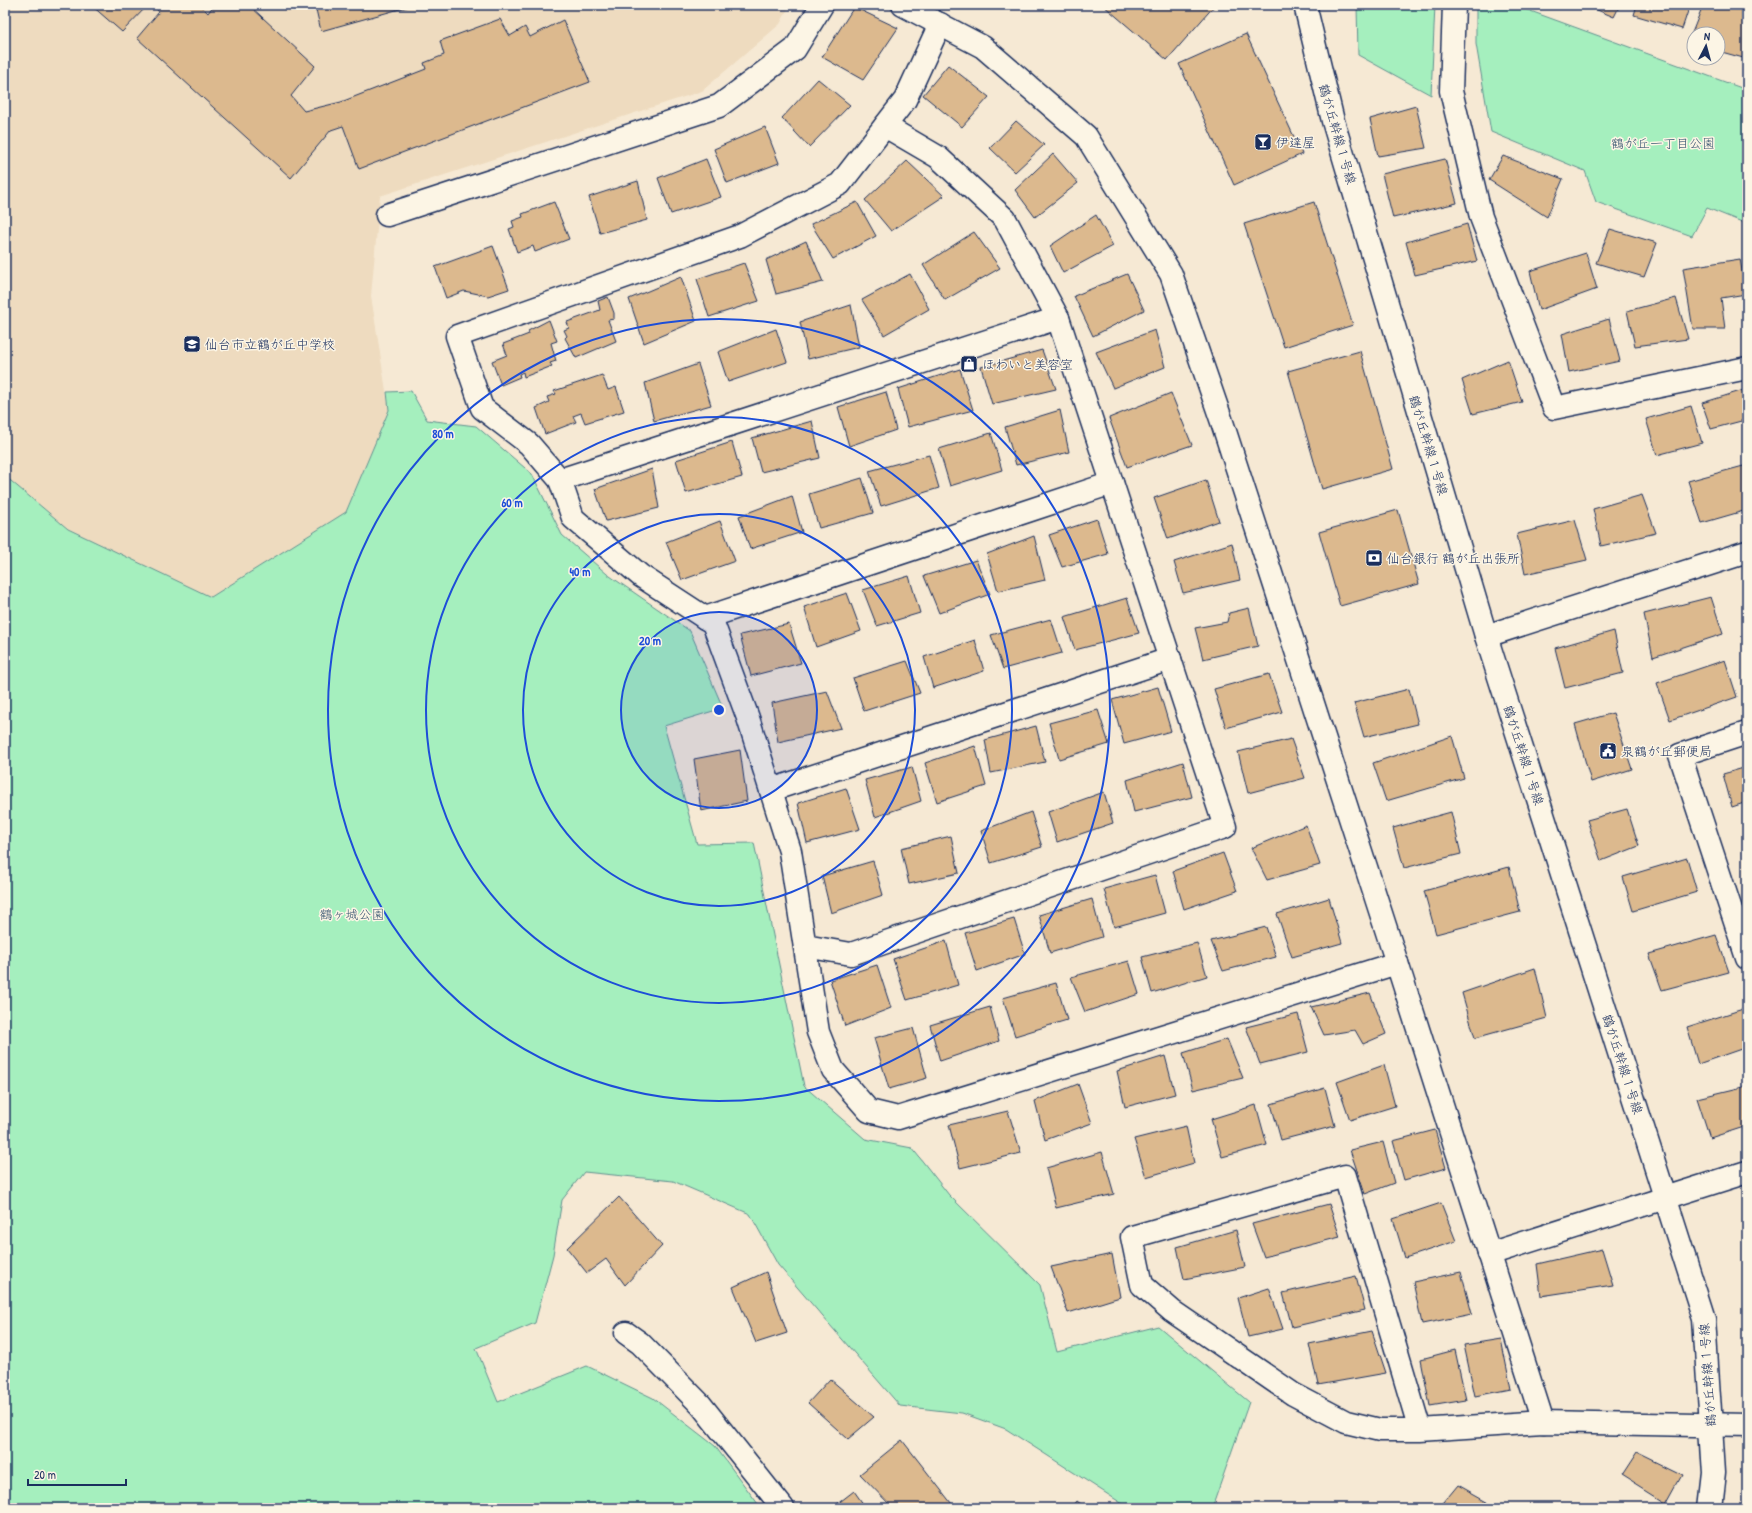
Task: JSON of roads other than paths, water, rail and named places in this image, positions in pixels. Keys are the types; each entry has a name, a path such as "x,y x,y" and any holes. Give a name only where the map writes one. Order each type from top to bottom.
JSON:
{"street":[{"path":"387,215 718,106 795,49 822,5"},
{"path":"903,5 983,47 1086,136 1171,274 1222,422 1397,963 1543,1422"},
{"name":"鶴が丘幹線１号線","path":"1305,5 1333,122 1486,636 1704,1319 1714,1473 1710,1508"},
{"path":"1454,5 1451,91 1481,217 1554,408 1747,368"},
{"path":"940,24 905,100 840,184 740,236 457,336 482,408 529,444 560,480 573,518 641,576 713,623 748,718 790,851 818,1032 833,1070 869,1112 898,1118 1397,963"},
{"path":"805,946 851,954 1224,827 1058,318 1005,219 938,157 885,126"},
{"path":"560,480 1058,318"},
{"path":"705,618 1112,483"},
{"path":"1486,636 1747,552"},
{"path":"771,790 1170,659"},
{"path":"1747,733 1680,755 1747,958"},
{"path":"1489,1254 1747,1172"},
{"path":"1420,1430 1345,1176 1132,1237 1142,1285 1172,1311 1293,1394 1346,1422 1380,1430 1420,1430 1543,1422 1747,1426"},
{"path":"626,1333 640,1344 701,1405 783,1508"}],"place":[{"name":"伊達屋","path":"1263,142"},
{"name":"仙台市立鶴が丘中学校","path":"192,344"},
{"name":"ほわいと美容室","path":"969,364"},
{"name":"仙台銀行 鶴が丘出張所","path":"1374,558"},
{"name":"泉鶴が丘郵便局","path":"1608,751"}],"park label":[{"name":"鶴が丘一丁目公園","path":"1663,143"},
{"name":"鶴ヶ城公園","path":"352,914"}]}
